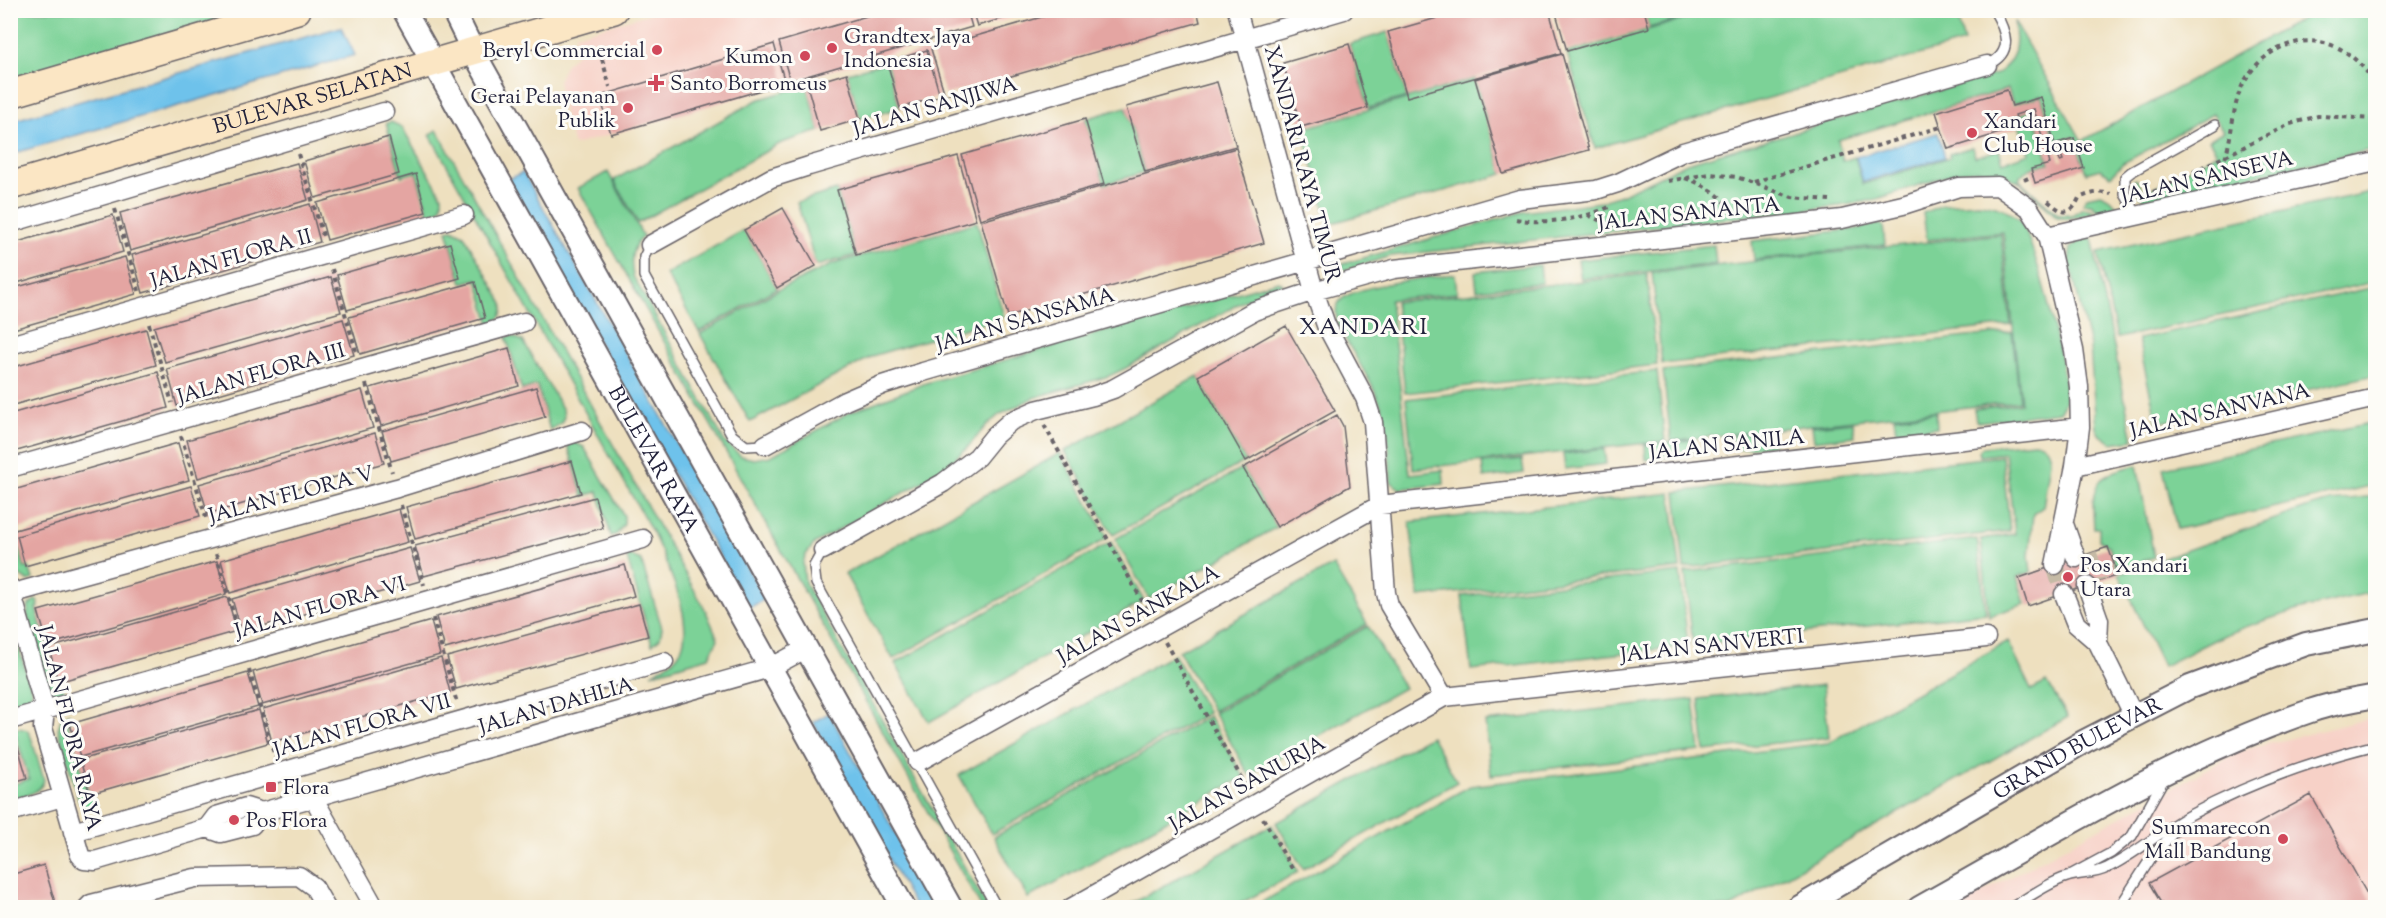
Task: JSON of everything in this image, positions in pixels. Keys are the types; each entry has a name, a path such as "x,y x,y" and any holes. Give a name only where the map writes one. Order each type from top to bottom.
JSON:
{"main road":[{"path":"10,94 297,10"},
{"name":"BULEVAR SELATAN","path":"10,186 614,10"}],"street":[{"name":"BULEVAR RAYA","path":"404,10 431,63 904,908"},
{"name":"BULEVAR RAYA","path":"453,10 473,51 951,908"},
{"name":"XANDARI RAYA TIMUR","path":"1237,10 1314,291 1326,325 1365,398 1373,422 1386,592 1389,605 1444,698"},
{"name":"JALAN SANJIWA","path":"650,245 771,178 1344,10"},
{"name":"JALAN SANANTA","path":"1306,260 1520,200 1596,190 1618,183 1683,152 1987,65"},
{"path":"10,223 384,112"},
{"name":"JALAN SANSEVA","path":"2048,236 2134,209 2376,162"},
{"name":"JALAN SANANTA","path":"1314,291 1394,269 1842,219 1903,205 1959,188 1998,186 2029,208 2048,236"},
{"name":"JALAN FLORA II","path":"10,345 464,215"},
{"path":"2048,236 2074,350 2079,387 2080,427 2065,527 2049,567"},
{"name":"JALAN SANSAMA","path":"765,445 845,401 882,385 1306,260"},
{"path":"823,550 943,483 977,457 994,436 1011,421 1036,410 1113,389 1254,311 1314,291"},
{"name":"JALAN FLORA III","path":"10,468 524,322"},
{"name":"JALAN SANVANA","path":"2075,466 2376,398"},
{"name":"JALAN SANILA","path":"1380,505 2080,427"},
{"name":"JALAN FLORA V","path":"11,591 396,488 582,431"},
{"name":"JALAN SANKALA","path":"918,762 1380,505"},
{"path":"2065,527 2082,556"},
{"name":"JALAN FLORA VI","path":"10,720 643,539"},
{"path":"2092,584 2099,620 2098,643"},
{"name":"JALAN FLORA RAYA","path":"11,591 45,710 43,729 80,855 90,861 207,828 221,833 246,807 262,812"},
{"path":"2059,596 2058,609 2098,643 2134,716"},
{"name":"GRAND BULEVAR","path":"1798,908 2076,746 2190,687 2306,644 2376,630"},
{"name":"JALAN SANVERTI","path":"1444,698 1986,638"},
{"name":"JALAN DAHLIA","path":"262,812 770,668 807,648"},
{"name":"JALAN FLORA VII","path":"73,832 664,662"},
{"path":"1919,908 2213,749 2315,709 2376,696"},
{"name":"JALAN SANURJA","path":"1071,908 1444,698"},
{"path":"10,812 62,797"},
{"path":"314,797 375,908"},
{"path":"87,908 91,904 195,878 299,876 314,887 326,908"}],"lane":[{"path":"1987,65 1999,57 2006,44 2005,32 1994,10"},
{"path":"2134,209 2125,194 2125,177 2215,125"},
{"path":"650,245 643,264 646,282 732,435 746,446 765,445"},
{"path":"823,550 814,566 816,583 998,908"},
{"path":"2068,876 2106,869 2188,816 2265,781 2344,753 2376,745"},
{"path":"2011,908 2111,853 2132,836 2168,772"},
{"path":"2119,908 2151,858 2188,816"}],"path":[{"path":"2224,158 2243,83 2269,52 2290,44 2312,40 2335,46 2356,59 2376,82"},
{"path":"602,59 610,87"},
{"path":"2043,197 2060,212 2068,212 2075,207 2079,198 2100,191 2134,209 2290,124 2318,116 2376,119"},
{"path":"1753,182 1941,127"},
{"path":"294,139 462,720"},
{"path":"1659,184 1710,174 1737,177 1792,197 1838,201"},
{"path":"2024,180 2033,176"},
{"path":"2014,177 2024,180 2030,186"},
{"path":"1684,178 1698,182 1726,201 1742,230"},
{"path":"111,194 280,772"},
{"path":"1489,208 1504,217 1546,220 1583,216 1611,206"}],"shaded area":[{"name":"Beryl Commercial","path":"659,11 1039,11 574,145 564,114 558,81 566,64 579,51 575,35"},
{"name":"Summarecon Mall Bandung","path":"2375,717 2375,907 1954,908 2240,751"}],"green space":[{"path":"11,11 264,11 11,84"},
{"path":"1644,11 1688,11 1690,16 1649,28"},
{"path":"1713,11 1955,11 1964,42 1595,148 1567,53"},
{"path":"2316,11 2375,11 2375,149 2144,200 2134,188 2132,182 2136,179 2145,193 2217,153 2209,140 2223,131 2213,114 2123,163 2111,176 2100,169 2086,173 2074,137 2056,143 2041,96 2013,104 2008,89 1838,140 1843,161 1855,157 1863,184 1950,157 1949,154 1972,147 1975,157 1999,150 2003,162 2029,153 2016,116 2033,110 2049,163 2027,170 2019,180 2059,215 2072,215 2083,208 2093,210 2094,213 2066,219 2057,217 2021,183 2004,175 1981,170 1958,172 1874,200 1839,206 1391,256 1345,270 1341,267 1343,264 1523,212 1600,202 1623,194 1687,163 1996,74 2012,58 2016,44 2014,21 2082,141"},
{"path":"1388,32 1407,97 1368,108 1349,44"},
{"path":"887,62 900,108 860,119 847,73"},
{"path":"1475,79 1503,174 1329,224 1302,129"},
{"path":"807,85 820,131 781,143 638,223 614,180 757,100"},
{"path":"1126,107 1145,172 1104,184 1085,119"},
{"path":"391,122 402,127 442,196 440,209 429,216 416,172 401,176 386,123"},
{"path":"437,130 705,609 718,639 709,657 651,674 675,658 683,643 685,628 683,612 672,578 654,535 430,135"},
{"path":"608,172 643,236 632,254 633,276 725,442 741,456 754,459 771,456 850,412 926,383 1278,281 1283,284 1280,289 1247,299 1109,376 1033,398 999,415 967,448 938,473 815,543 805,556 803,563 805,583 987,907 981,907 578,188"},
{"path":"837,190 856,255 816,266 797,202"},
{"path":"2375,191 2375,282 2117,338 2098,252"},
{"path":"2100,194 2111,199 2119,208 2100,212 2092,204 2083,204 2087,197"},
{"path":"1979,203 1995,206 2011,213 2020,221 2026,233 2050,309 2062,365 2065,400 2059,412 1976,421 1974,409 2021,403 2003,232 1927,240 1923,213 1942,205"},
{"path":"977,222 1004,317 875,355 750,422 700,334 778,290 833,264"},
{"path":"1879,224 1883,226 1885,245 1754,260 1752,241 1856,229"},
{"path":"452,229 464,235 503,304 501,317 490,324 477,279 462,283 447,230"},
{"path":"744,230 777,288 699,332 666,274"},
{"path":"2001,234 2011,325 1662,364 1652,273"},
{"path":"2092,238 2133,440 2112,443 2099,434 2096,428 2090,346 2069,260 2071,248 2079,241"},
{"path":"1714,245 1716,264 1581,279 1578,260"},
{"path":"1540,265 1542,283 1477,290 1475,272"},
{"path":"1455,274 1457,293 1390,300 1410,474 1443,470 1444,484 1400,489 1391,482 1388,436 1380,403 1341,331 1336,315 1337,308 1340,301 1360,290"},
{"path":"1647,274 1657,365 1405,393 1395,302"},
{"path":"2375,287 2375,375 2157,423 2138,339"},
{"path":"2012,332 2020,401 1671,441 1663,371"},
{"path":"512,336 523,341 563,410 564,417 561,423 550,430 537,385 522,390 506,337"},
{"path":"1657,371 1665,441 1413,469 1406,399"},
{"path":"1198,376 1246,461 1113,535 1065,451"},
{"path":"1936,412 1937,427 1896,432 1894,417"},
{"path":"1853,422 1855,436 1814,441 1812,426"},
{"path":"2375,422 2375,485 2177,529 2163,468"},
{"path":"1772,431 1774,445 1733,450 1732,435"},
{"path":"1691,440 1693,454 1646,460 1645,445"},
{"path":"573,442 584,447 624,516 624,524 617,534 611,536 598,492 583,496 567,443"},
{"path":"2034,442 2046,448 2050,462 2043,507 2033,514 2029,556 2031,572 2017,577 2025,604 1989,616 1981,539 2015,534 2005,453 1980,456 1979,451 1983,447"},
{"path":"1604,449 1606,464 1565,469 1563,454"},
{"path":"1060,453 1108,538 893,659 845,574"},
{"path":"2002,456 2010,531 1684,568 1676,492"},
{"path":"1522,459 1524,473 1484,478 1482,463"},
{"path":"2137,465 2154,557 2117,571 2109,546 2099,540 2099,528 2094,528 2093,501 2098,484 2103,478 2111,473"},
{"path":"1243,468 1277,527 1149,599 1115,539"},
{"path":"1671,493 1680,568 1419,597 1410,522"},
{"path":"2375,496 2375,592 2262,621 2217,639 2163,666 2119,574 2312,506 2331,501"},
{"path":"10,518 25,568 29,567 33,579 28,581 20,576 12,562"},
{"path":"1977,539 1986,613 1693,645 1685,572"},
{"path":"1111,542 1144,601 929,722 895,663"},
{"path":"626,554 641,560 662,628 660,638 652,645"},
{"path":"1333,565 1367,624 1213,711 1179,651"},
{"path":"1680,572 1688,646 1471,670 1462,596"},
{"path":"35,600 39,607 36,608 58,684 62,683 66,696 56,695 48,688 27,615 29,605"},
{"path":"10,619 32,692 27,703 13,710 10,702"},
{"path":"1368,626 1404,688 1249,775 1214,713"},
{"path":"2008,641 2031,690 2047,682 2068,717 1731,907 1253,907 1470,786 1828,743"},
{"path":"1174,654 1208,713 992,834 959,775"},
{"path":"1823,685 1829,737 1705,751 1699,699"},
{"path":"1694,699 1700,751 1491,775 1485,722"},
{"path":"69,713 71,720 67,722 90,797 93,797 97,809 89,809 79,802 58,729 61,719"},
{"path":"1209,716 1244,777 1028,898 994,837"},
{"path":"14,729 27,730 31,737 44,780 35,792 11,799 11,785 29,779"},
{"path":"1431,736 1457,782 1303,869 1276,823"},
{"path":"1272,825 1298,872 1234,907 1126,907"}],"water":[{"path":"341,27 355,55 11,154 11,121"},
{"path":"1938,133 1945,157 1863,182 1856,157"},
{"path":"523,172 765,599 749,608 507,180"},
{"path":"829,713 936,907 915,907 813,722"}],"building":[{"path":"887,10 967,10 972,27 790,81 779,42"},
{"path":"972,10 1028,10 1028,11 977,26"},
{"path":"1066,10 1197,10 1200,22 945,95 931,49"},
{"path":"1465,10 1549,10 1561,53 1407,97 1388,32"},
{"path":"1555,10 1644,10 1649,28 1567,51"},
{"path":"774,44 785,83 611,134 600,96"},
{"path":"1349,44 1368,108 1301,127 1283,63"},
{"path":"927,50 940,96 900,108 887,62"},
{"path":"1562,54 1589,150 1503,174 1475,79"},
{"path":"847,73 860,119 820,131 807,85"},
{"path":"1217,82 1236,146 1145,172 1126,107"},
{"name":"Xandari Club House","path":"2007,90 2012,106 2041,97 2060,161 2063,160 2057,143 2074,138 2084,168 2035,183 2031,169 2050,164 2034,109 2015,115 2019,127 1948,149 1936,112"},
{"path":"1085,119 1104,184 980,219 962,155"},
{"path":"389,137 399,174 315,198 304,161"},
{"path":"1236,148 1264,243 1008,316 981,221"},
{"path":"958,156 976,220 856,255 837,190"},
{"path":"297,163 308,200 130,251 120,213"},
{"path":"416,174 426,212 327,240 317,203"},
{"path":"310,204 320,242 143,293 132,255"},
{"path":"783,208 816,266 777,288 744,230"},
{"path":"113,215 123,252 10,285 10,244"},
{"path":"450,243 460,278 347,310 337,275"},
{"path":"125,257 136,294 10,330 10,289"},
{"path":"331,277 341,312 165,362 154,327"},
{"path":"475,282 485,318 360,354 349,317"},
{"path":"343,319 354,355 177,406 167,369"},
{"path":"1286,326 1335,411 1246,461 1198,376"},
{"path":"146,329 156,365 10,406 10,368"},
{"path":"509,348 519,386 381,426 370,388"},
{"path":"158,372 168,408 10,453 10,414"},
{"path":"536,387 545,417 391,461 382,431"},
{"path":"362,390 373,428 198,478 187,440"},
{"path":"1337,415 1343,426 1350,486 1277,527 1243,468"},
{"path":"375,433 384,463 208,514 199,484"},
{"path":"178,443 189,480 15,530 10,515 10,491"},
{"path":"572,461 581,493 415,539 406,507"},
{"path":"191,486 200,516 25,566 17,536"},
{"path":"595,497 603,528 424,576 415,546"},
{"path":"399,509 408,542 230,593 221,560"},
{"name":"Pos Xandari Utara","path":"2108,547 2118,575 2028,606 2019,578"},
{"path":"410,548 420,581 242,632 232,599"},
{"path":"217,561 226,594 48,645 38,611"},
{"path":"625,565 634,596 445,649 436,617"},
{"path":"227,597 237,631 58,682 49,648"},
{"path":"639,604 648,636 456,689 447,657"},
{"path":"431,621 440,655 262,705 253,672"},
{"path":"441,658 450,692 272,742 263,709"},
{"path":"248,673 258,707 80,757 70,724"},
{"path":"259,710 268,743 90,794 80,760"},
{"path":"18,747 27,778 10,783 10,749"},
{"name":"Summarecon Mall Bandung","path":"2311,795 2375,908 2164,908 2149,883"},
{"path":"44,865 56,906 10,908 10,875"}],"tunnel":[{"path":"2088,554 2098,582"},
{"path":"2055,565 2064,594"}],"place":[{"name":"Grandtex Jaya Indonesia","path":"832,48"},
{"name":"Beryl Commercial","path":"657,50"},
{"name":"Kumon","path":"805,56"},
{"name":"Santo Borromeus","path":"656,83"},
{"name":"Gerai Pelayanan Publik","path":"628,108"},
{"name":"Xandari Club House","path":"1972,133"},
{"name":"Pos Xandari Utara","path":"2068,577"},
{"name":"Flora","path":"271,787"},
{"name":"Pos Flora","path":"234,820"},
{"name":"Summarecon Mall Bandung","path":"2283,839"}],"district":[{"name":"XANDARI","path":"1364,326"}]}
